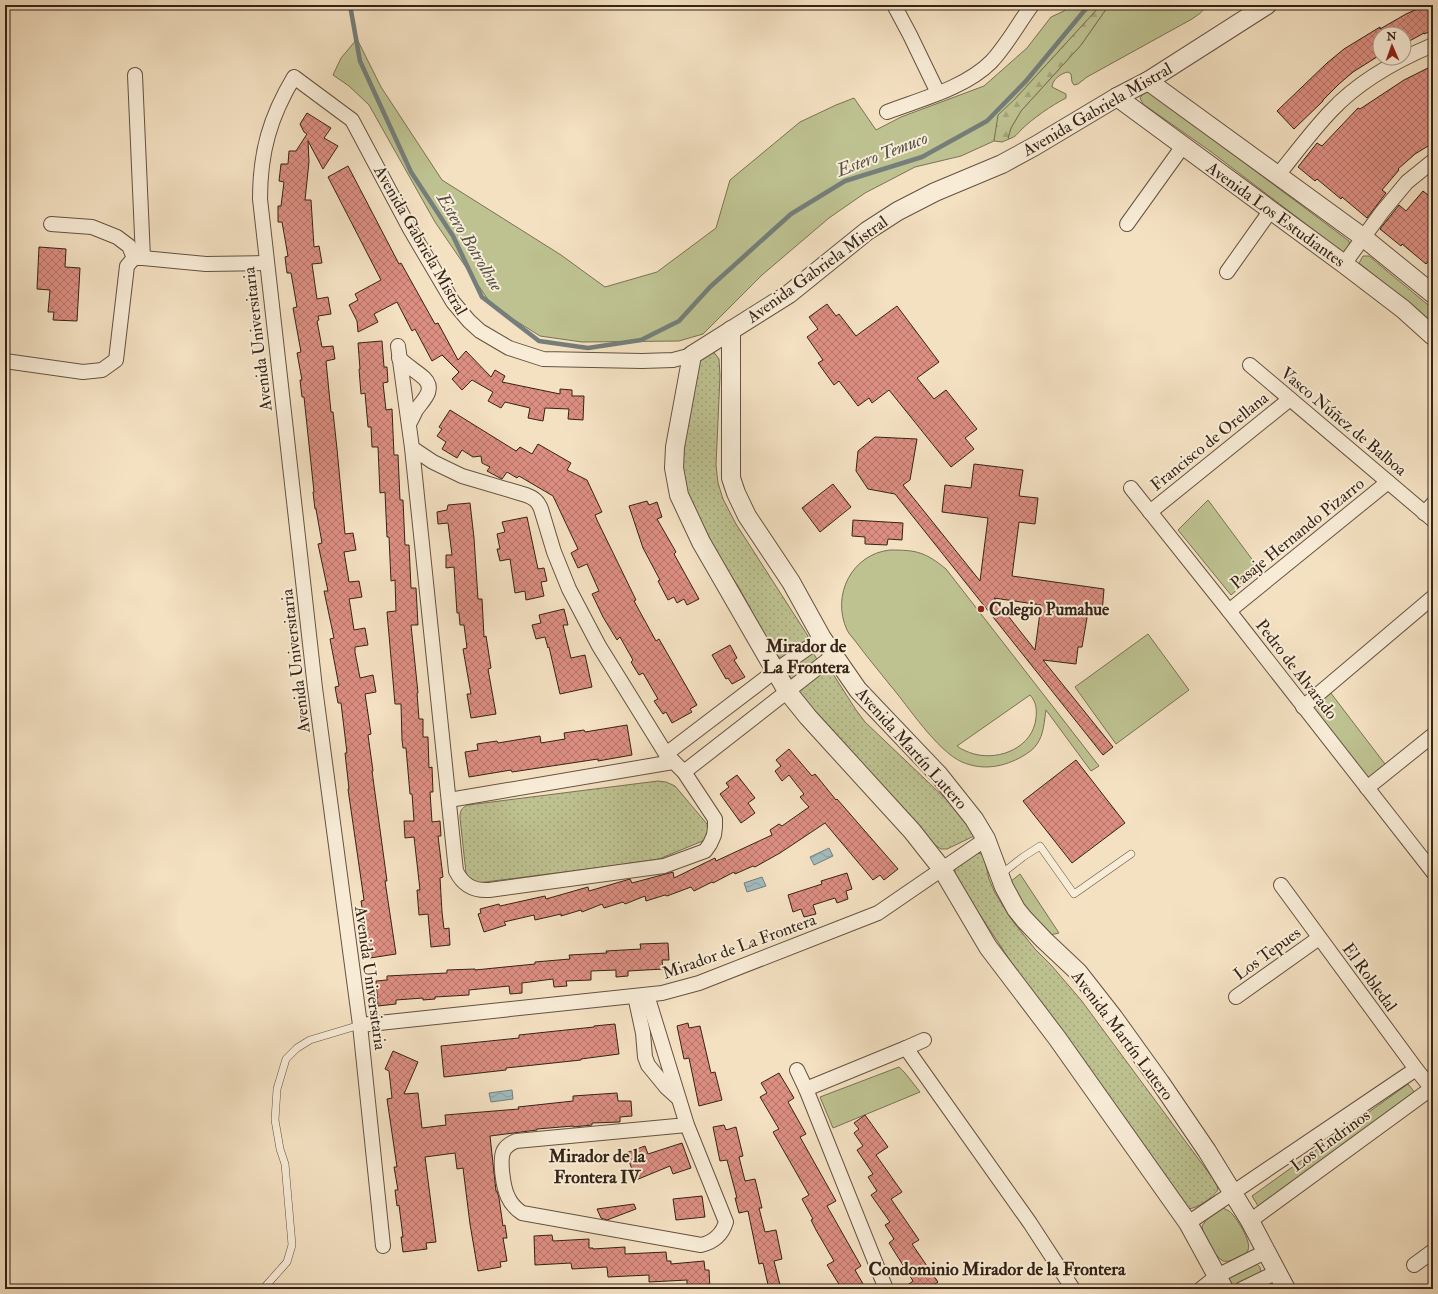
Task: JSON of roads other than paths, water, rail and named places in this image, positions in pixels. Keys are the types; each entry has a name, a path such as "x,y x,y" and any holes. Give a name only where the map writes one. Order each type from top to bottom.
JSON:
{"street":[{"path":"894,5 938,93"},
{"path":"887,112 938,93 975,75 989,63 1005,45 1032,5"},
{"name":"Avenida Gabriela Mistral","path":"294,77 352,120 410,229 453,302 469,321 480,331 509,348 526,355 543,359 642,361 673,360 692,355 789,294 867,232 898,211 935,192 1002,164 1035,146 1117,97 1148,81 1268,5"},
{"path":"1278,175 1331,111 1364,83 1395,62 1433,45"},
{"path":"135,75 138,258"},
{"name":"Avenida Universitaria","path":"294,77 274,116 267,138 262,158 260,199 315,688 360,1025 383,1246"},
{"name":"Avenida Los Estudiantes","path":"1148,81 1364,238 1433,294"},
{"name":"Avenida Los Estudiantes","path":"1117,97 1344,264 1403,309 1433,336"},
{"path":"1127,224 1183,146"},
{"path":"1344,264 1382,212 1407,182 1433,161"},
{"path":"1226,272 1271,210"},
{"path":"51,224 92,227 117,237 129,246 138,258"},
{"path":"5,361 83,372 102,370 116,360 127,266 138,258 206,264 266,263"},
{"name":"Avenida Martín Lutero","path":"732,330 731,478 736,493 747,516 791,582 822,638 858,690 939,775 964,804 986,839 1010,898 1024,919 1078,972 1114,1018 1160,1082 1208,1151 1267,1251 1286,1289"},
{"path":"409,424 416,411 428,395 429,387 422,377 411,369 398,352 412,448 456,871 460,878 465,884 480,891 664,866 704,851 710,844 714,835 715,819 684,772 670,758 599,646 569,589 554,552 539,503 526,495 462,476 433,462 412,448"},
{"path":"692,355 675,447 674,468 679,495 701,542 787,691 808,717 902,820 942,868 988,947 1057,1038 1188,1223 1220,1282"},
{"name":"Vasco Núñez de Balboa","path":"1250,365 1388,482 1430,512"},
{"name":"Francisco de Orellana","path":"1150,512 1290,399"},
{"name":"Pasaje Hernando Pizarro","path":"1229,611 1388,482"},
{"name":"Pedro de Alvarado","path":"1131,488 1433,872"},
{"path":"1303,707 1433,597"},
{"path":"449,800 670,758 775,671 822,638"},
{"path":"684,772 834,655"},
{"path":"1367,788 1433,735"},
{"name":"Mirador de La Frontera","path":"360,1025 641,996 662,993 699,983 878,913 986,839"},
{"name":"El Robledal","path":"1281,885 1432,1089"},
{"name":"Los Tepues","path":"1236,997 1319,938"},
{"path":"641,996 645,1057 648,1065 666,1087 679,1099"},
{"path":"641,996 687,1125 726,1222 720,1235 715,1240 701,1244 522,1213 512,1204 507,1196 502,1156 507,1146 516,1141 687,1125"},
{"path":"806,1089 924,1040"},
{"path":"906,1048 1030,1223 1073,1289"},
{"name":"Los Endrinos","path":"1233,1193 1416,1069"},
{"path":"797,1070 886,1289"},
{"name":"Los Endrinos","path":"1250,1221 1432,1089"},
{"path":"1188,1223 1233,1193"},
{"path":"1201,1289 1220,1282 1267,1251"},
{"path":"1414,1265 1433,1251"},
{"path":"1242,1289 1277,1272"}],"lane":[{"path":"1000,876 1023,857 1040,846 1074,894 1131,854"},
{"path":"263,1289 287,1262 292,1245 285,1164 280,1149 276,1120 277,1089 286,1059 303,1044 360,1025"}],"water":[{"path":"829,848 833,856 814,865 810,857"},
{"path":"762,877 766,886 747,892 744,883"},
{"path":"512,1090 513,1099 491,1102 489,1093"}],"waterway":[{"name":"Estero Botrolhue","path":"350,5 360,61 411,172 453,236 482,297 539,341 588,348 641,340 679,321 710,287 791,214 845,181 922,157 987,121 1026,81 1089,5"}],"place":[{"name":"Colegio Pumahue","path":"981,609"}],"district":[{"name":"Mirador de La Frontera","path":"806,656"},
{"name":"Mirador de la Frontera IV","path":"597,1166"},
{"name":"Condominio Mirador de la Frontera","path":"997,1269"}],"water label":[{"name":"Estero Temuco","path":"882,154"}]}
